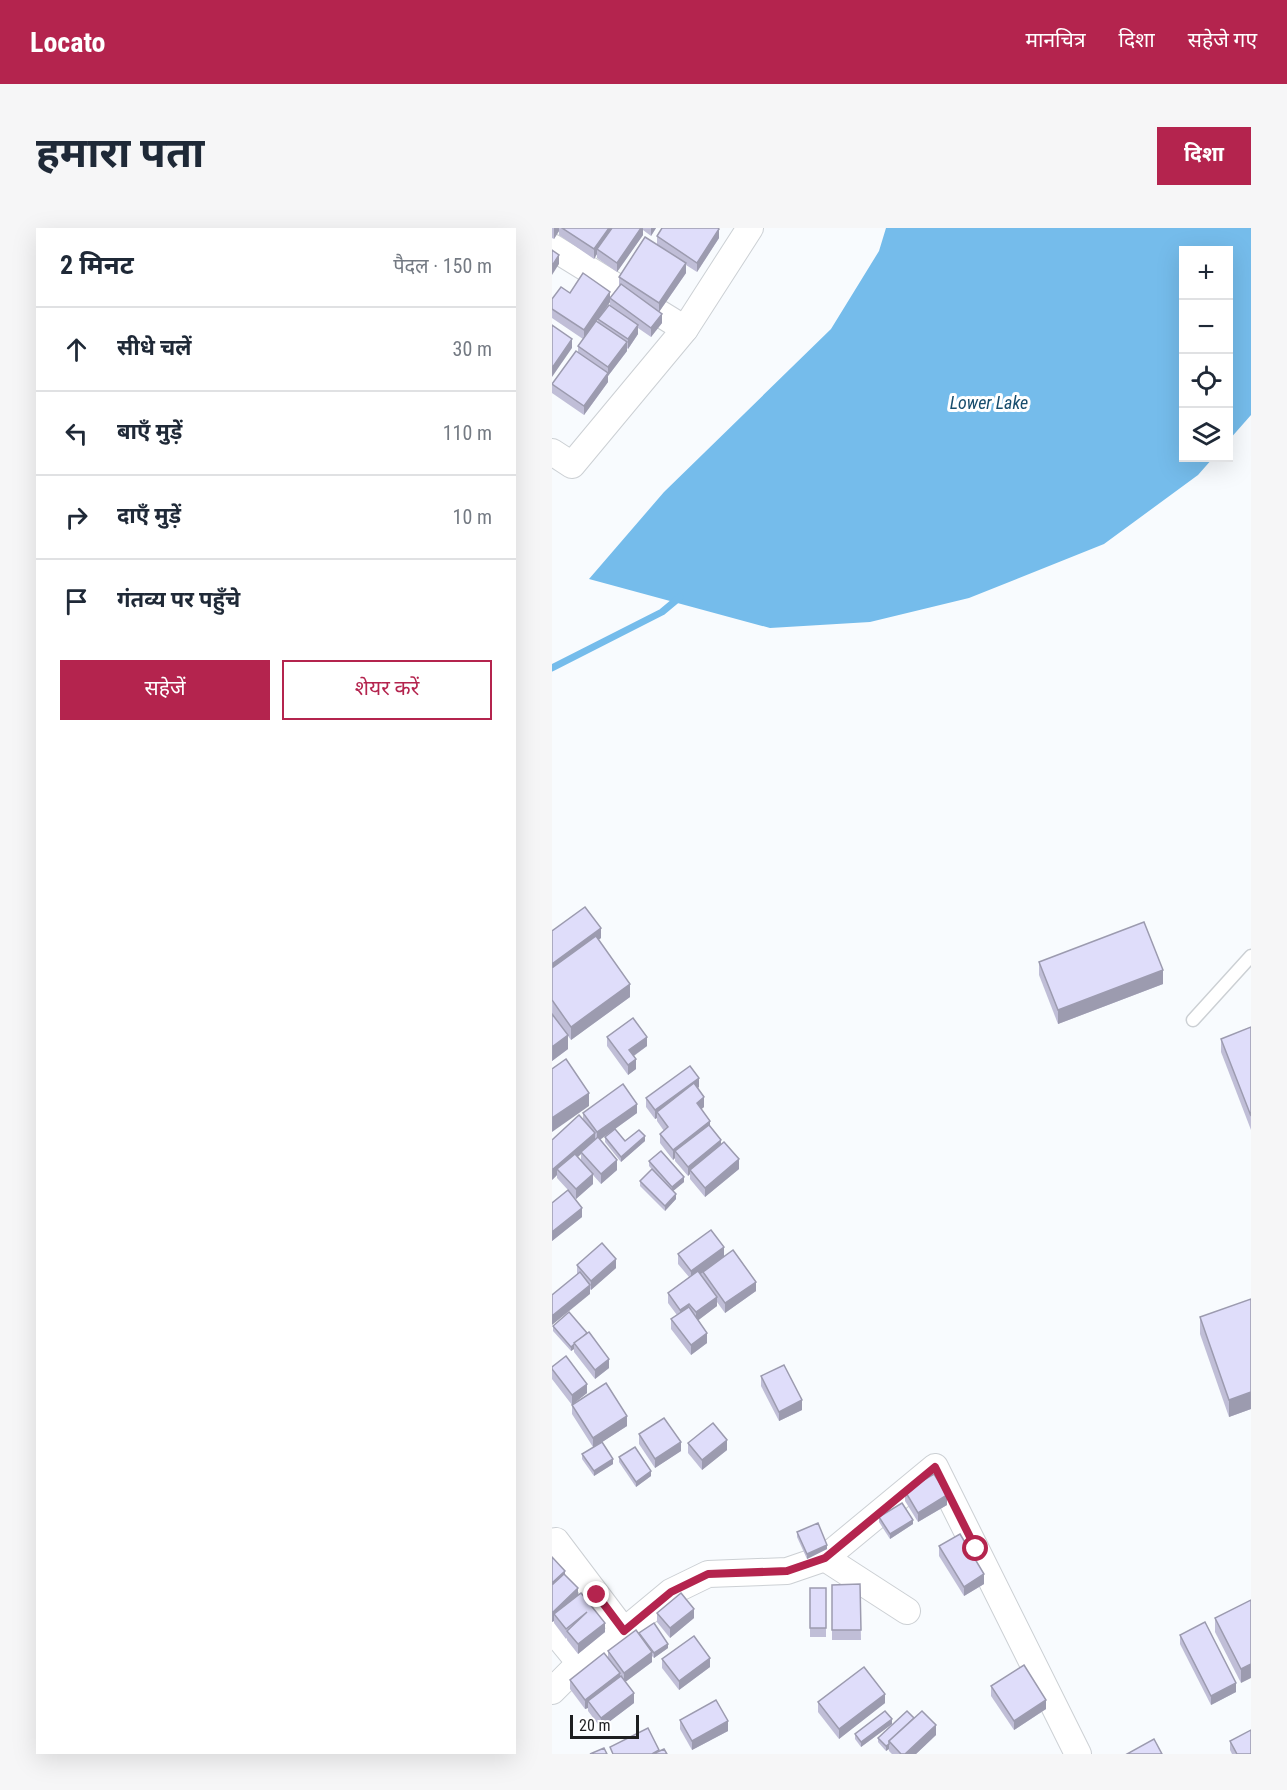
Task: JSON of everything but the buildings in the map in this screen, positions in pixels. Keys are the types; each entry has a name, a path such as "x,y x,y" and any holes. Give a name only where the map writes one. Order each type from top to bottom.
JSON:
{"street":[{"path":"552,452 572,465 685,329 750,228"},
{"path":"552,247 685,329"},
{"path":"552,1691 580,1663 624,1631 671,1592 708,1574 787,1571 825,1558 935,1467 1078,1754"},
{"path":"556,1541 624,1631"},
{"path":"825,1558 907,1611"},
{"path":"552,1629 580,1663"}],"lane":[{"path":"1193,1020 1251,956"}],"water":[{"name":"Lower Lake","path":"886,228 1251,228 1251,415 1233,435 1233,246 1179,246 1179,462 1209,462 1198,475 1104,544 969,598 870,622 770,628 589,579 664,492 831,329 879,251"}],"waterway":[{"path":"552,668 662,612 680,597"}],"route":[{"path":"597,1595 624,1631 671,1592 708,1574 787,1571 825,1558 935,1467 976,1549"}]}
